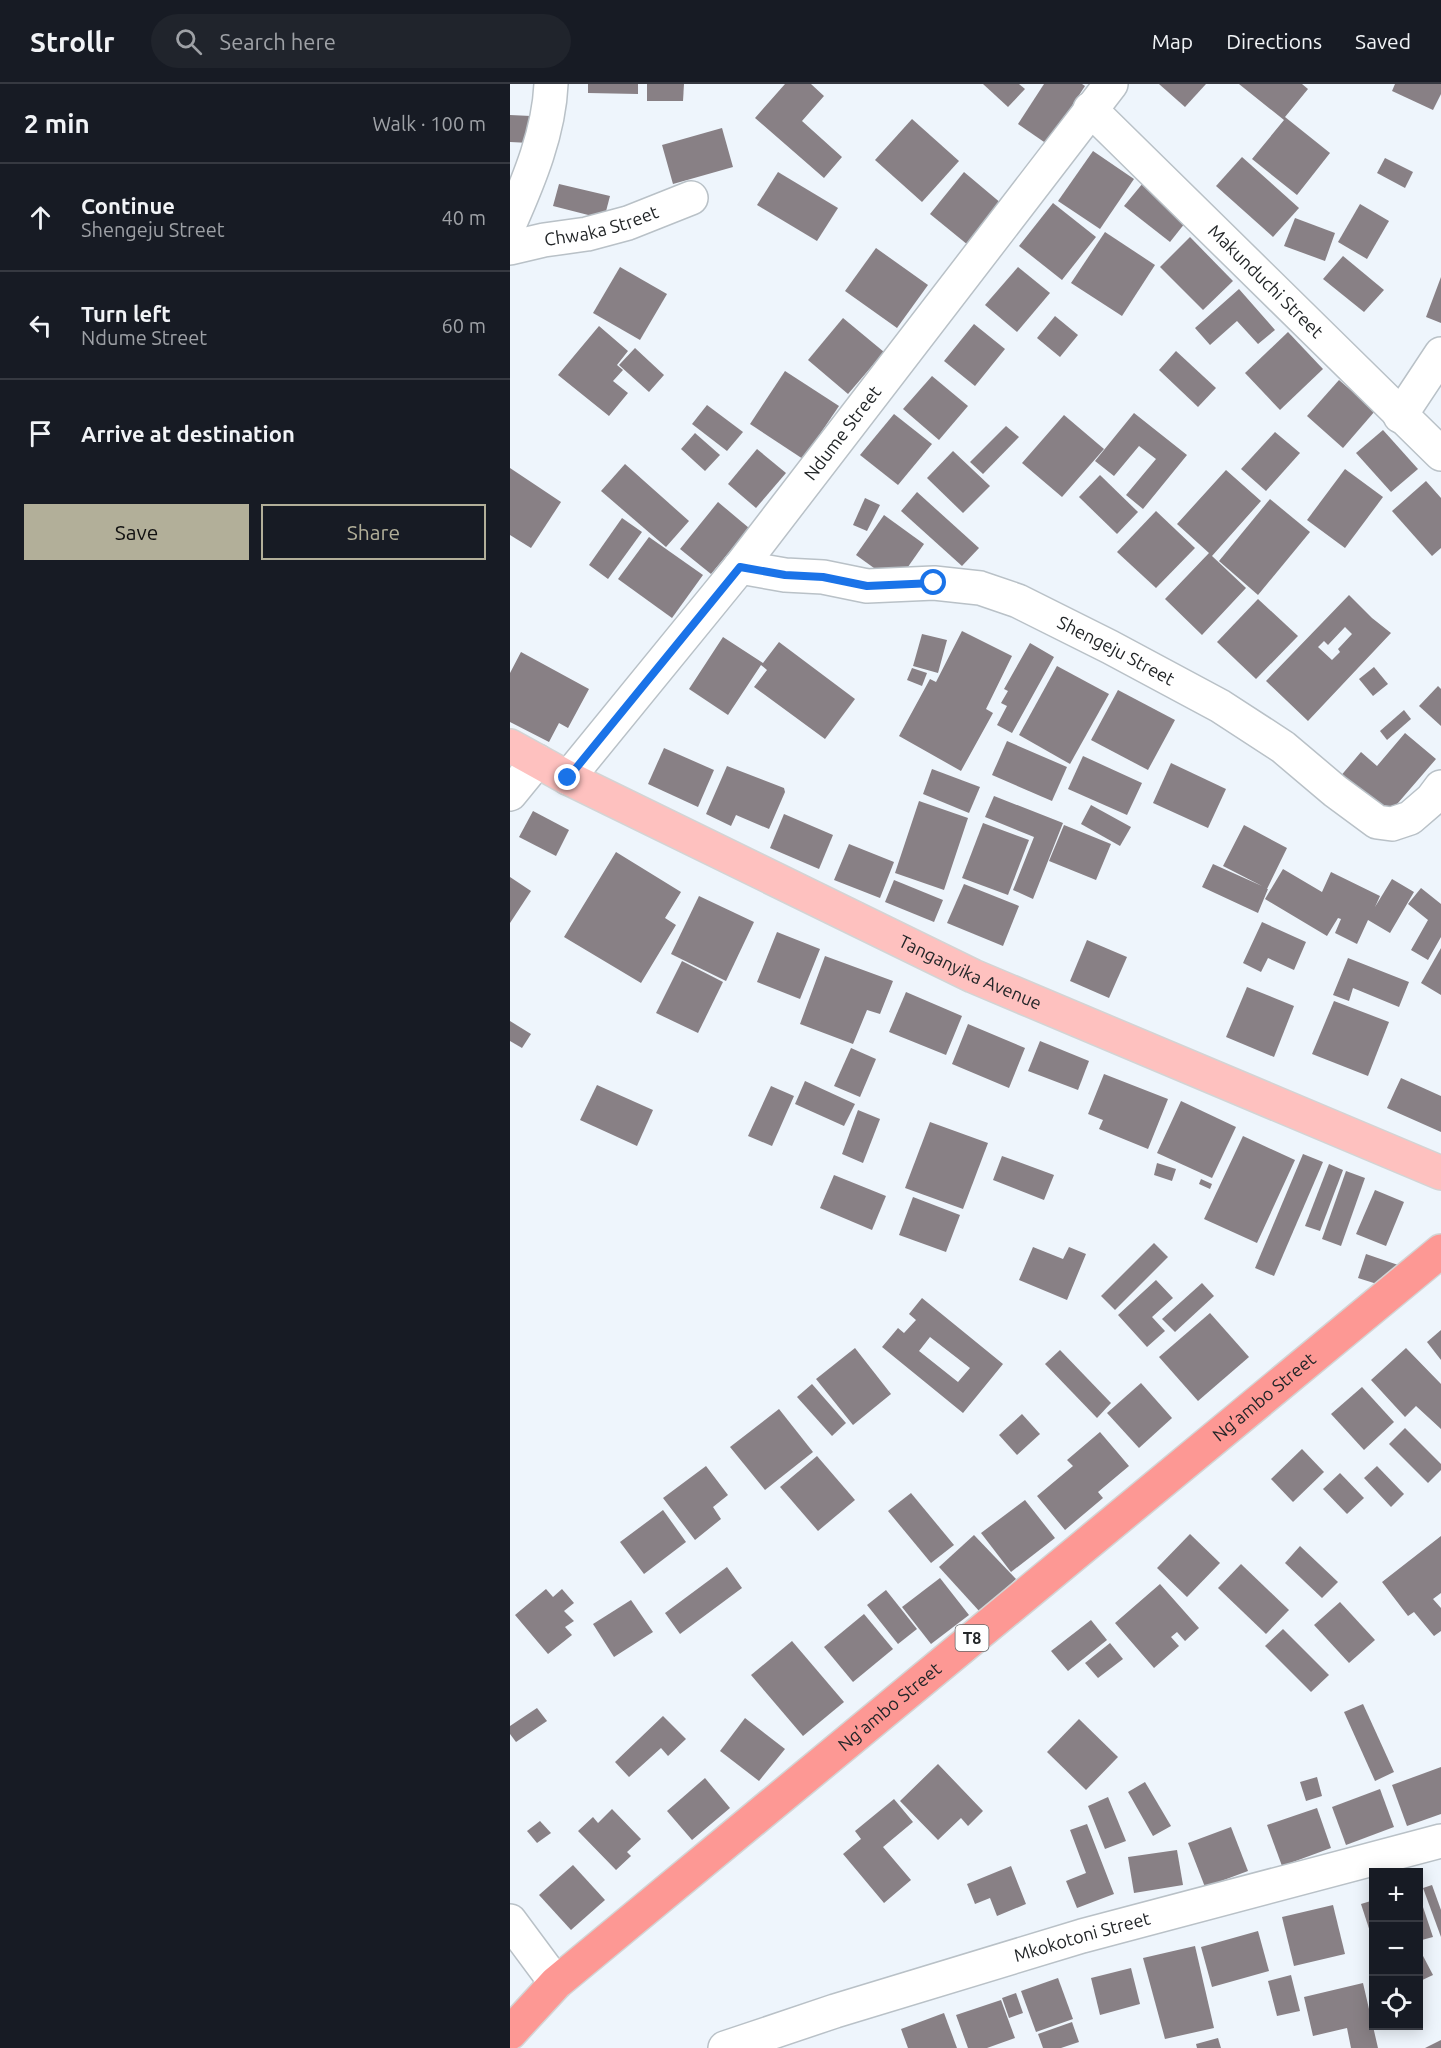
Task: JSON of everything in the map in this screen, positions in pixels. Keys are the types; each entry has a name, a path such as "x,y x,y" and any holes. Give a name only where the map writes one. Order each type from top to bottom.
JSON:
{"highway":[{"name":"Ng’ambo Street","path":"510,2033 556,1983 1441,1251"}],"main road":[{"name":"Tanganyika Avenue","path":"524,753 568,778 973,976 1441,1173"}],"street":[{"path":"510,223 531,176 549,105 551,84"},
{"name":"Makunduchi Street","path":"1103,92 1400,416 1441,454"},
{"name":"Ndume Street","path":"568,778 740,567 1103,92"},
{"name":"Chwaka Street","path":"510,248 597,232 628,223 691,198"},
{"path":"1400,416 1441,354"},
{"name":"Shengeju Street","path":"740,567 785,575 823,577 867,586 934,583 980,588 1018,601 1220,706 1283,747 1335,791 1377,822 1392,824 1410,818 1432,799 1441,787"},
{"path":"510,794 524,753"},
{"name":"Mkokotoni Street","path":"725,2048 835,2011 1082,1936 1441,1841"},
{"path":"510,1920 556,1983"}],"building":[{"path":"588,84 638,84 638,94 588,93"},
{"path":"647,84 684,84 683,101 647,101"},
{"path":"785,84 811,84 824,96 802,121 842,157 824,178 755,118"},
{"path":"983,84 1019,84 1025,89 1008,107"},
{"path":"1044,84 1082,84 1085,86 1047,144 1018,124"},
{"path":"1159,84 1206,84 1185,107"},
{"path":"1239,84 1302,84 1308,89 1285,117 1330,153 1297,195 1252,159 1284,120"},
{"path":"1395,84 1441,84 1441,94 1433,110 1392,91"},
{"path":"510,115 531,116 530,143 510,142"},
{"path":"912,119 959,161 922,202 875,160"},
{"path":"722,128 733,167 673,184 662,145"},
{"path":"1093,151 1134,179 1100,229 1058,201"},
{"path":"1242,157 1299,208 1273,237 1216,186"},
{"path":"1385,158 1413,172 1405,188 1377,173"},
{"path":"778,172 838,208 817,241 757,205"},
{"path":"964,172 1002,204 968,245 930,214"},
{"path":"1143,183 1189,218 1170,242 1124,206"},
{"path":"559,184 610,196 604,219 553,206"},
{"path":"1053,203 1096,237 1062,280 1019,246"},
{"path":"1360,204 1389,221 1367,259 1338,242"},
{"path":"1295,218 1335,233 1325,261 1284,246"},
{"path":"1105,232 1155,265 1122,316 1071,283"},
{"path":"1190,237 1233,281 1203,310 1160,267"},
{"path":"876,248 928,285 897,328 845,291"},
{"path":"1343,256 1384,290 1364,312 1323,279"},
{"path":"620,267 667,294 640,340 593,313"},
{"path":"1018,267 1050,293 1017,332 985,305"},
{"path":"1441,277 1441,323 1426,317"},
{"path":"1239,289 1275,330 1258,344 1237,321 1210,345 1195,328"},
{"path":"1055,316 1078,335 1060,357 1037,338"},
{"path":"843,318 884,352 848,394 808,360"},
{"path":"974,324 1005,349 975,386 944,361"},
{"path":"599,326 628,351 617,365 623,370 613,381 628,393 609,416 558,375"},
{"path":"1288,332 1323,369 1280,410 1245,373"},
{"path":"635,348 664,375 649,392 619,365"},
{"path":"1176,351 1216,388 1198,407 1159,370"},
{"path":"785,371 839,406 803,459 750,424"},
{"path":"932,376 968,406 939,440 903,409"},
{"path":"1339,380 1375,411 1343,448 1307,416"},
{"path":"707,405 743,432 727,451 692,424"},
{"path":"1134,413 1187,455 1143,509 1126,495 1156,459 1139,446 1114,476 1095,461"},
{"path":"894,414 932,444 898,485 860,455"},
{"path":"1064,415 1104,449 1062,497 1022,463"},
{"path":"1006,426 1019,437 983,474 970,462"},
{"path":"1383,430 1418,469 1391,492 1356,453"},
{"path":"1275,432 1300,453 1266,491 1241,469"},
{"path":"695,433 720,455 705,471 681,449"},
{"path":"757,449 786,473 756,508 728,484"},
{"path":"953,451 990,486 963,513 927,478"},
{"path":"625,464 689,521 666,547 601,491"},
{"path":"510,468 561,502 531,548 510,535"},
{"path":"1345,469 1383,497 1345,548 1307,520"},
{"path":"1226,470 1261,501 1212,556 1246,588 1202,635 1165,599 1209,553 1177,524"},
{"path":"1100,475 1138,512 1117,534 1079,497"},
{"path":"1426,481 1441,498 1441,548 1432,556 1392,511"},
{"path":"917,492 979,548 962,566 901,511"},
{"path":"865,498 880,505 867,531 853,525"},
{"path":"1270,499 1310,532 1258,595 1219,561"},
{"path":"718,502 749,528 711,574 680,549"},
{"path":"1156,511 1195,548 1156,588 1117,552"},
{"path":"884,515 924,544 896,584 856,555"},
{"path":"622,518 642,532 608,579 589,565"},
{"path":"649,537 703,575 672,618 618,579"},
{"path":"1349,595 1391,633 1308,721 1266,681","holes":["1345,627 1352,634 1338,649 1340,652 1332,660 1318,647 1324,641 1328,645"]},
{"path":"1258,599 1298,636 1256,679 1217,642"},
{"path":"962,631 1012,656 986,709 993,713 961,771 899,736 930,679 936,682"},
{"path":"922,634 947,640 938,673 913,666"},
{"path":"723,637 763,663 779,642 855,699 825,739 754,687 767,670 761,665 728,715 689,689"},
{"path":"1030,643 1054,657 1012,733 997,725 1007,706 1001,703 1008,691 1004,689"},
{"path":"521,652 589,689 568,728 559,723 549,742 510,722 510,673"},
{"path":"1057,666 1109,694 1070,764 1019,735"},
{"path":"1374,667 1388,684 1373,696 1359,679"},
{"path":"912,668 927,673 922,686 907,680"},
{"path":"1438,686 1441,689 1441,726 1419,706"},
{"path":"1118,690 1175,720 1148,770 1091,740"},
{"path":"1404,710 1411,719 1387,740 1380,731"},
{"path":"1405,733 1436,759 1385,818 1339,778 1361,752 1377,766"},
{"path":"1007,741 1067,767 1052,801 992,775"},
{"path":"664,748 714,770 698,807 648,784"},
{"path":"1083,756 1142,783 1127,815 1068,789"},
{"path":"1171,763 1226,789 1208,828 1153,803"},
{"path":"727,766 784,788 785,792 769,829 736,815 731,826 706,814"},
{"path":"932,769 980,787 969,813 923,794"},
{"path":"994,796 1063,823 1033,899 1013,890 1034,837 985,817"},
{"path":"919,801 968,818 944,890 895,873"},
{"path":"1091,805 1131,827 1120,846 1081,824"},
{"path":"533,811 569,830 556,856 519,837"},
{"path":"784,814 833,835 819,869 770,848"},
{"path":"983,823 1029,840 1008,895 962,878"},
{"path":"1064,825 1111,844 1096,880 1049,861"},
{"path":"1244,825 1287,848 1258,913 1202,887 1213,864 1262,886 1223,866"},
{"path":"849,844 894,862 880,898 834,880"},
{"path":"616,852 681,892 665,918 676,925 641,983 564,937"},
{"path":"1283,869 1322,892 1331,872 1380,896 1375,907 1392,879 1414,892 1390,933 1368,920 1357,944 1335,933 1341,919 1338,918 1327,936 1265,899"},
{"path":"510,877 531,891 510,923"},
{"path":"894,880 943,900 934,922 885,902"},
{"path":"964,884 1019,906 1003,946 947,923"},
{"path":"1421,888 1441,904 1441,937 1428,960 1411,950 1428,920 1408,904"},
{"path":"699,896 754,922 726,981 671,954"},
{"path":"1262,922 1306,942 1294,970 1268,958 1261,972 1243,963"},
{"path":"777,932 820,949 800,999 757,982"},
{"path":"1087,940 1127,957 1109,998 1070,981"},
{"path":"1441,948 1441,995 1421,983"},
{"path":"825,956 893,981 880,1014 867,1010 853,1044 800,1024"},
{"path":"1348,958 1409,982 1399,1007 1353,988 1349,1001 1333,995"},
{"path":"682,961 723,982 698,1033 656,1013"},
{"path":"1247,987 1294,1006 1274,1057 1226,1037"},
{"path":"906,992 962,1016 946,1055 889,1032"},
{"path":"1334,1001 1389,1022 1368,1076 1312,1054"},
{"path":"510,1021 531,1034 522,1048 510,1041"},
{"path":"968,1024 1025,1048 1009,1088 952,1064"},
{"path":"1040,1041 1089,1061 1078,1090 1028,1071"},
{"path":"851,1048 876,1059 860,1097 834,1086"},
{"path":"1104,1074 1168,1099 1148,1149 1099,1129 1103,1120 1088,1114"},
{"path":"1401,1078 1441,1096 1441,1132 1387,1108"},
{"path":"805,1081 855,1104 844,1126 795,1104"},
{"path":"597,1085 653,1110 637,1146 580,1120"},
{"path":"771,1086 794,1096 772,1146 748,1136"},
{"path":"1181,1101 1236,1127 1212,1178 1157,1153"},
{"path":"858,1110 880,1119 863,1163 842,1154"},
{"path":"930,1122 988,1143 963,1209 905,1188"},
{"path":"1243,1136 1295,1160 1257,1243 1204,1219"},
{"path":"1303,1154 1323,1162 1274,1276 1255,1268"},
{"path":"1002,1156 1054,1175 1044,1200 993,1180"},
{"path":"1157,1163 1176,1169 1172,1181 1154,1175"},
{"path":"1329,1164 1343,1170 1320,1231 1305,1226"},
{"path":"1346,1171 1365,1178 1341,1246 1322,1239"},
{"path":"834,1175 886,1196 872,1230 820,1208"},
{"path":"1201,1179 1212,1184 1210,1189 1199,1184"},
{"path":"1375,1190 1404,1202 1386,1246 1356,1234"},
{"path":"913,1197 960,1215 946,1252 899,1235"},
{"path":"1154,1243 1168,1257 1115,1310 1101,1296"},
{"path":"1033,1247 1063,1259 1069,1247 1086,1254 1067,1300 1019,1280"},
{"path":"1366,1254 1404,1267 1396,1290 1358,1278"},
{"path":"1156,1280 1173,1298 1152,1317 1165,1331 1147,1347 1118,1315"},
{"path":"1202,1283 1214,1296 1175,1332 1162,1319"},
{"path":"922,1298 1003,1364 963,1413 882,1347 898,1328 904,1333 916,1320 909,1314","holes":["930,1337 970,1368 958,1382 919,1351"]},
{"path":"1210,1313 1249,1357 1198,1401 1159,1357"},
{"path":"1441,1330 1441,1360 1427,1342"},
{"path":"855,1348 891,1394 853,1425 816,1379"},
{"path":"1406,1348 1441,1384 1441,1429 1416,1406 1405,1417 1371,1380"},
{"path":"1060,1350 1111,1403 1097,1418 1045,1364"},
{"path":"1141,1383 1172,1418 1139,1448 1107,1413"},
{"path":"812,1384 846,1423 832,1436 797,1397"},
{"path":"1362,1387 1394,1422 1364,1450 1331,1414"},
{"path":"779,1409 813,1452 765,1490 730,1447"},
{"path":"1022,1414 1040,1434 1017,1455 999,1435"},
{"path":"1405,1428 1441,1464 1441,1470 1428,1483 1389,1444"},
{"path":"1100,1432 1129,1466 1098,1492 1103,1498 1065,1530 1037,1496 1073,1466 1067,1460"},
{"path":"1302,1449 1324,1472 1293,1502 1271,1479"},
{"path":"817,1456 855,1500 818,1531 780,1487"},
{"path":"706,1466 728,1495 713,1507 721,1519 695,1540 663,1498"},
{"path":"1377,1466 1404,1494 1391,1507 1364,1478"},
{"path":"1340,1473 1364,1498 1347,1514 1323,1489"},
{"path":"911,1493 954,1545 931,1563 888,1511"},
{"path":"1025,1500 1055,1538 1011,1572 981,1533"},
{"path":"663,1510 686,1542 644,1574 620,1542"},
{"path":"1190,1534 1220,1563 1187,1597 1157,1568"},
{"path":"974,1535 1016,1579 980,1612 939,1567"},
{"path":"1441,1536 1441,1593 1433,1599 1441,1608 1441,1631 1434,1636 1414,1612 1408,1616 1382,1582"},
{"path":"1300,1546 1338,1582 1322,1598 1285,1563"},
{"path":"1241,1564 1289,1610 1266,1634 1218,1588"},
{"path":"727,1567 742,1588 680,1634 665,1613"},
{"path":"940,1578 969,1615 931,1644 902,1607"},
{"path":"1160,1584 1199,1628 1185,1641 1177,1632 1171,1637 1179,1646 1154,1668 1115,1623"},
{"path":"546,1589 553,1597 562,1589 574,1603 564,1611 574,1621 565,1627 572,1635 548,1654 515,1615"},
{"path":"886,1590 917,1629 898,1644 867,1605"},
{"path":"631,1600 653,1632 614,1657 593,1624"},
{"path":"1340,1602 1375,1640 1349,1663 1314,1625"},
{"path":"864,1614 893,1649 853,1682 824,1647"},
{"path":"1091,1620 1107,1640 1068,1671 1051,1651"},
{"path":"1283,1629 1329,1675 1311,1692 1265,1646"},
{"path":"792,1641 844,1702 803,1736 751,1675"},
{"path":"1110,1643 1123,1659 1098,1678 1085,1663"},
{"path":"1363,1704 1394,1772 1375,1781 1344,1712"},
{"path":"537,1708 547,1721 516,1742 510,1734 510,1726"},
{"path":"663,1716 686,1739 668,1756 661,1748 629,1777 615,1762"},
{"path":"745,1718 785,1749 759,1781 720,1751"},
{"path":"1079,1719 1118,1757 1086,1790 1047,1752"},
{"path":"938,1764 983,1811 968,1826 961,1818 938,1840 900,1801"},
{"path":"1441,1767 1441,1814 1407,1826 1392,1785"},
{"path":"1317,1777 1322,1796 1306,1801 1300,1782"},
{"path":"705,1778 730,1808 692,1840 667,1811"},
{"path":"1145,1782 1171,1826 1153,1836 1128,1792"},
{"path":"1380,1789 1394,1827 1346,1845 1332,1807"},
{"path":"1108,1797 1126,1841 1105,1849 1088,1806"},
{"path":"894,1799 913,1822 883,1847 911,1880 884,1903 843,1854 861,1839 855,1831"},
{"path":"1317,1808 1331,1848 1282,1866 1267,1825"},
{"path":"612,1809 641,1839 627,1852 631,1856 616,1870 578,1831 593,1817 598,1823"},
{"path":"540,1821 551,1833 537,1843 527,1831"},
{"path":"1087,1824 1114,1894 1077,1908 1066,1881 1086,1873 1070,1830"},
{"path":"1231,1827 1248,1871 1205,1887 1188,1843"},
{"path":"1177,1850 1183,1885 1134,1893 1128,1857"},
{"path":"573,1865 605,1900 571,1930 539,1895"},
{"path":"1011,1866 1026,1904 997,1916 990,1898 975,1904 967,1884"},
{"path":"1432,1885 1441,1910 1441,1937 1423,1888"},
{"path":"1369,1902 1369,1929 1361,1904"},
{"path":"1333,1905 1345,1954 1294,1966 1282,1917"},
{"path":"1423,1907 1433,1937 1423,1940"},
{"path":"1258,1931 1269,1971 1212,1987 1201,1947"},
{"path":"1195,1946 1214,2028 1165,2039 1143,1958"},
{"path":"1423,1956 1433,1975 1423,1980"},
{"path":"1131,1968 1140,2004 1100,2015 1091,1978"},
{"path":"1291,1975 1300,2011 1277,2016 1268,1981"},
{"path":"1058,1978 1073,2019 1036,2032 1021,1991"},
{"path":"1363,1983 1369,2009 1369,2030 1374,2030 1378,2048 1351,2048 1347,2028 1313,2036 1304,1997"},
{"path":"1016,1993 1023,2013 1009,2018 1002,1998"},
{"path":"1001,2000 1015,2038 987,2048 968,2048 956,2015"},
{"path":"944,2013 957,2048 908,2048 901,2029"},
{"path":"1072,2022 1079,2042 1061,2048 1043,2048 1038,2034"},
{"path":"1218,2038 1221,2048 1197,2048 1196,2044"},
{"path":"1441,2040 1441,2048 1425,2048"}],"route":[{"path":"568,778 740,567 785,575 823,577 867,586 934,583"}]}
